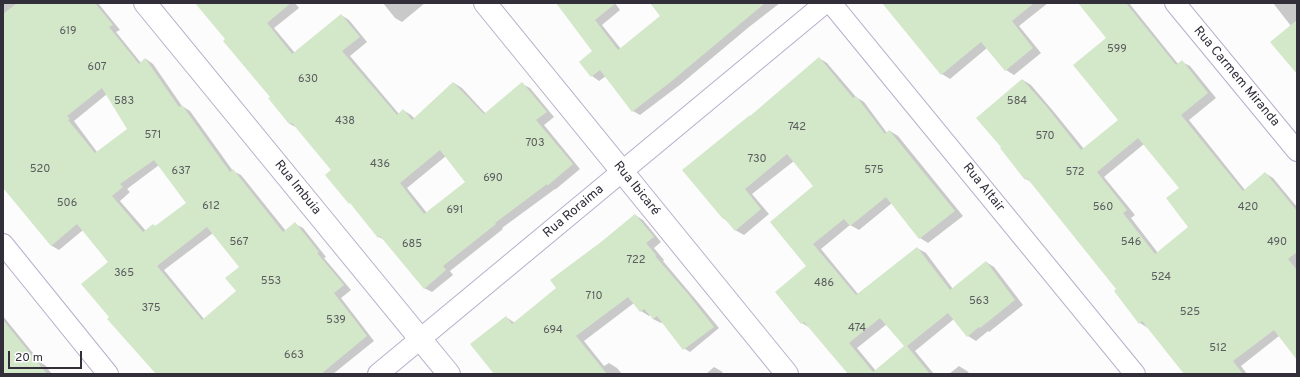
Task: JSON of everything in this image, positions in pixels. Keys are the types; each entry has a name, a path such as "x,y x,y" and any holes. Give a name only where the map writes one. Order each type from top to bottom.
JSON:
{"street":[{"name":"Rua Imbuia","path":"145,3 449,374"},
{"name":"Rua Ibicaré","path":"485,3 787,374"},
{"name":"Rua Roraima","path":"378,374 825,3"},
{"name":"Rua Altair","path":"831,3 1135,374"},
{"name":"Rua Carmem Miranda","path":"1175,3 1297,151"},
{"path":"3,244 108,374"}],"building":[{"path":"17,3 95,3 113,25 109,27 139,64 145,58 179,107 182,105 230,172 233,169 283,232 295,222 319,252 317,253 344,285 334,293 367,336 321,374 156,374 107,319 109,317 81,284 108,262 77,224 51,246 3,188 3,14","holes":["102,88 127,129 95,153 68,120 70,119 67,116","154,160 186,203 155,226 153,224 143,232 112,196 123,187 120,184","207,227 239,267 225,278 236,291 202,320 157,266"]},
{"path":"195,3 291,3 267,23 292,54 341,14 360,37 342,51 397,115 403,109 412,120 453,82 484,114 522,82 547,112 536,120 573,164 547,186 547,184 495,223 496,224 443,266 446,270 424,289 380,236 378,238 325,175 331,170 292,123 289,124 268,98 270,97 223,41 225,39","holes":["440,150 465,182 424,214 400,183"]},
{"path":"556,3 616,3 595,20 618,50 660,16 650,3 765,3 673,80 632,112 600,70 591,77 579,62 592,51"},
{"path":"882,3 1034,3 1012,21 1033,48 1005,71 981,42 941,75"},
{"path":"1078,3 1126,3 1176,65 1182,60 1208,93 1181,115 1243,191 1265,172 1297,211 1297,252 1288,259 1297,270 1297,360 1274,330 1233,361 1243,374 1184,374 1142,321 1139,324 1114,291 1116,289 1027,178 1025,180 1000,148 1001,147 976,118 1022,79 1046,106 1081,150 1118,120 1073,65 1106,38","holes":["1138,138 1179,188 1166,198 1188,227 1155,254 1123,213 1127,210 1097,172"]},
{"path":"1297,20 1297,74 1270,42"},
{"path":"819,57 853,98 856,96 885,134 889,130 955,211 919,239 886,197 850,226 844,219 813,244 856,295 917,247 950,290 986,261 1015,300 967,337 948,313 907,346 930,374 848,374 804,322 801,324 775,292 806,266 770,222 813,186 787,154 745,189 761,209 735,231 682,170 750,116","holes":["880,318 904,346 873,372 849,343"]},
{"path":"635,214 654,237 646,243 656,255 655,256 714,327 683,350 657,316 653,319 644,309 640,312 628,297 576,336 607,374 494,374 470,344 506,316 512,324 556,288 550,280 601,242"},
{"path":"3,320 47,374 3,374"}]}
